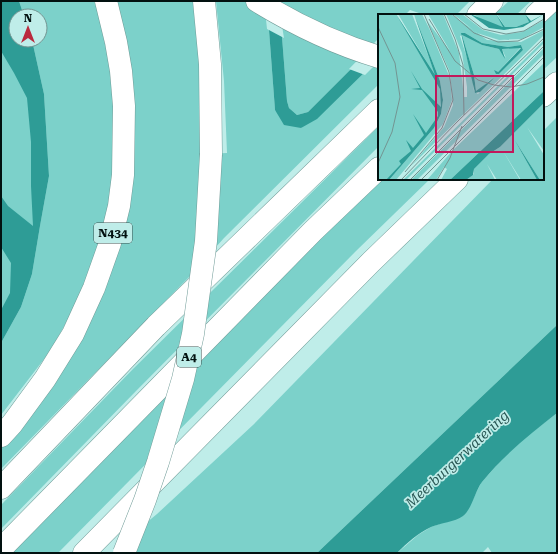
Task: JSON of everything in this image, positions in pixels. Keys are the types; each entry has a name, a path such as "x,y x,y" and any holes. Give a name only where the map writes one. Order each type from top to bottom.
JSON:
{"highway":[{"name":"N434","path":"1,436 12,424 45,379 73,334 94,288 110,243 119,206 122,175 124,106 121,71 106,1"},
{"path":"124,553 158,462 183,379 193,334 206,241 211,154 210,64 204,1"},
{"path":"257,1 278,14 333,41 378,57"},
{"path":"479,14 492,1"},
{"path":"537,14 551,1"},
{"path":"544,78 557,77"},
{"path":"544,95 557,83"},
{"path":"1,488 156,326 378,111"},
{"name":"A4","path":"1,548 308,237 378,169"},
{"path":"84,553 371,262 456,180"}],"shaded area":[{"path":"19,1 94,1 98,12 115,89 113,174 107,211 98,245 79,299 51,350 1,415 1,343 21,307 32,274 49,176 44,94 34,48 48,48 48,8 21,8"},
{"path":"112,1 197,1 203,154 227,153 224,81 216,1 266,1 275,110 301,128 378,59 378,85 224,238 191,275 1,469 1,446 117,243"},
{"path":"276,1 470,1 457,14 418,14 410,10 406,14 378,14 378,42 308,112 297,115 289,108 287,101 282,37"},
{"path":"509,1 531,1 517,14 495,14"},
{"path":"557,7 557,57 544,69 544,19"},
{"path":"1,28 8,40 8,48 13,48 29,74 39,173 35,230 1,324"},
{"path":"557,117 557,325 317,553 112,553 117,547 157,514 253,425 492,180 544,180 544,130"},
{"path":"378,127 378,147 1,529 1,505 133,369"},
{"path":"378,180 429,180 356,251 58,553 11,553"},
{"path":"557,413 557,553 492,553 488,547 482,553 397,553 418,535 431,527 464,515 481,483 504,457 522,440"}],"water":[{"path":"1,1 19,1 21,8 8,8 8,48 34,48 44,94 49,176 32,274 21,307 1,343 1,310 10,293 11,263 1,247 1,196 8,206 33,226 31,142 27,98 1,51"},
{"path":"266,1 276,1 282,37 287,101 289,108 297,115 308,112 378,42 378,59 317,119 301,128 284,125 275,110"},
{"name":"Meerburgerwatering","path":"557,325 557,413 518,445 490,472 482,482 469,509 463,516 456,520 426,529 413,538 397,553 317,553"}],"pier":[{"path":"264,1 278,1 284,38 267,29"},
{"path":"378,40 378,62 365,75 349,69"}]}
